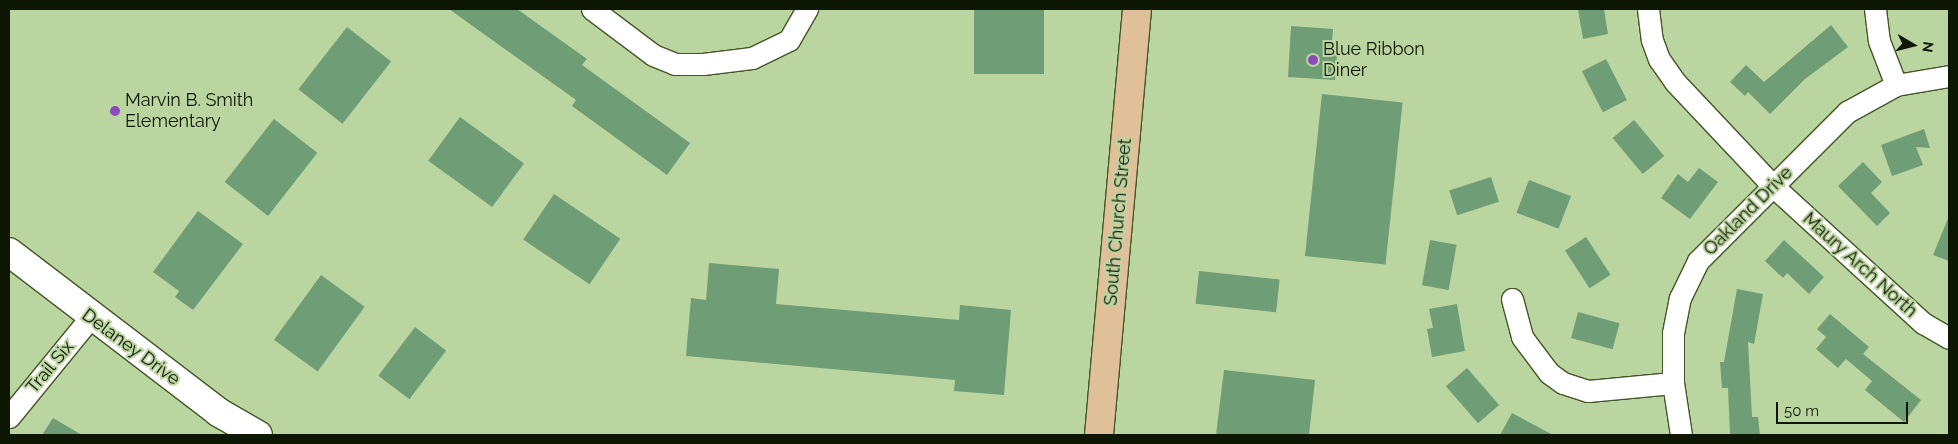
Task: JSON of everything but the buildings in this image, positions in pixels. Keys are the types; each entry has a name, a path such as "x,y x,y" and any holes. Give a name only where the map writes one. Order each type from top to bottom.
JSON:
{"main road":[{"name":"South Church Street","path":"1099,435 1137,9"}],"street":[{"path":"592,9 652,55 675,64 703,64 752,58 789,40 807,9"},
{"name":"Maury Arch North","path":"1648,9 1652,40 1659,60 1675,82 1774,187 1923,323 1949,338"},
{"path":"1875,9 1879,41 1896,85"},
{"name":"Oakland Drive","path":"1681,435 1673,383 1673,333 1680,298 1698,261 1774,187 1826,128 1847,112 1896,85 1949,76"},
{"name":"Delaney Drive","path":"9,252 90,318 218,412 258,435"},
{"path":"1512,299 1522,337 1549,373 1563,383 1588,391 1673,383"},
{"name":"Trail Six","path":"9,417 90,318"}],"place":[{"name":"Blue Ribbon Diner","path":"1313,60"},
{"name":"Marvin B. Smith Elementary","path":"115,111"}]}
